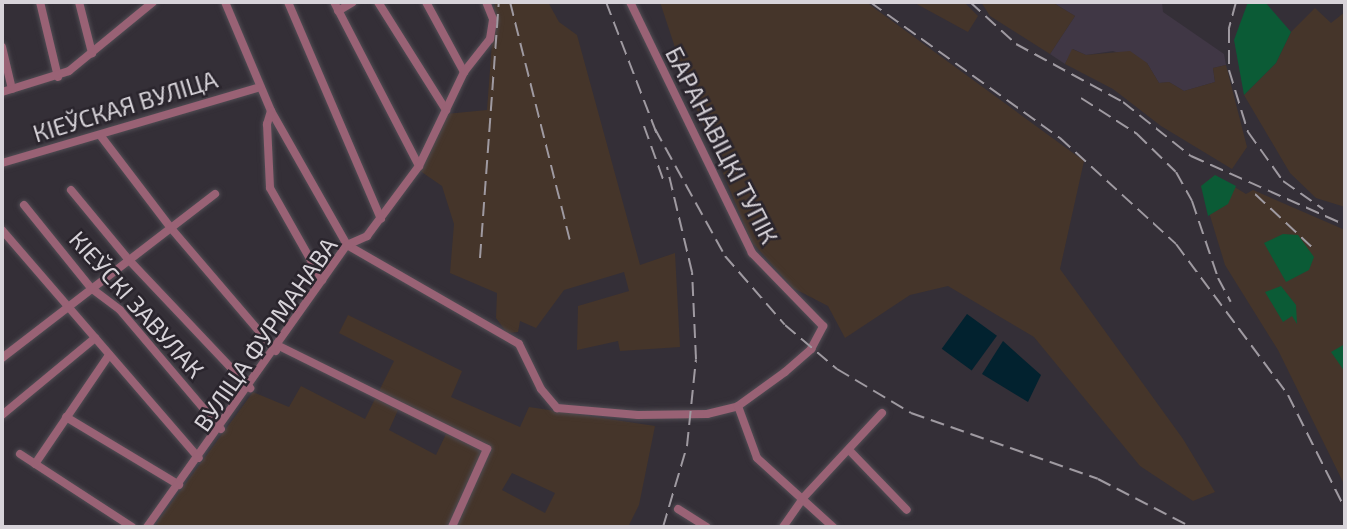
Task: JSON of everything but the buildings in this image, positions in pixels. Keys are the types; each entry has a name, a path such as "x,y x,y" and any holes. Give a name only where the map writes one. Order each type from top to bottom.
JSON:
{"street":[{"path":"40,2 58,77"},
{"path":"79,2 92,53"},
{"path":"2,92 58,77 92,53 153,2"},
{"path":"225,2 271,111 347,245 519,344 541,389 557,408 684,415 738,406 757,458 833,527"},
{"path":"288,2 382,219"},
{"path":"353,2 336,6 419,166"},
{"path":"378,2 446,110"},
{"path":"426,2 464,72"},
{"name":"ВУЛІЦА ФУРМАНАВА","path":"147,527 221,429 347,245 367,236 419,166 464,72 489,39 493,19 486,2"},
{"name":"БАРАНАВІЦКІ ТУПІК","path":"630,2 742,237 752,253 823,326 811,349 738,406"},
{"path":"2,47 12,89"},
{"name":"КІЕЎСКАЯ ВУЛІЦА","path":"2,163 260,87"},
{"path":"271,111 267,124 270,188 322,280"},
{"path":"100,135 170,227 278,348 487,449 452,527"},
{"path":"71,190 128,259 250,388"},
{"path":"2,358 215,194"},
{"name":"КІЕЎСКІ ЗАВУЛАК","path":"24,205 92,288 120,310 221,429"},
{"path":"2,229 199,458"},
{"path":"2,415 95,338"},
{"path":"35,464 109,355"},
{"path":"783,527 803,498 882,413"},
{"path":"66,417 179,485"},
{"path":"849,450 907,510"},
{"path":"20,454 132,527"},
{"path":"678,509 707,527"}],"shaded area":[{"path":"495,2 548,2 559,22 577,35 640,265 675,253 680,347 620,351 618,341 577,350 578,306 629,291 624,272 564,290 536,328 520,321 518,332 507,333 496,318 497,293 450,273 454,224 442,186 413,166 446,114 487,110"},
{"path":"660,2 866,2 1084,161 1060,269 1183,439 1215,492 1193,501 1140,466 1034,337 948,286 910,295 845,338 828,306 793,288 751,241 690,93"},
{"path":"913,2 964,2 978,16 968,32"},
{"path":"981,2 1052,2 1075,16 1050,54 990,16"},
{"path":"1052,2 1162,2 1163,12 1224,54 1226,65 1213,68 1215,82 1184,91 1169,82 1159,83 1147,63 1113,51 1086,55 1073,49 1065,64 1050,54 1075,16"},
{"path":"1315,8 1331,23 1345,12 1345,207 1316,198 1290,173 1244,95 1276,63 1291,32"},
{"path":"1072,49 1086,55 1130,51 1147,63 1159,83 1169,82 1184,91 1215,82 1213,68 1226,65 1247,147 1232,169 1161,126 1113,89 1065,64"},
{"path":"1215,175 1246,194 1253,190 1345,230 1345,486 1278,350 1225,265 1201,186"},
{"path":"348,315 462,371 451,397 520,427 529,407 655,426 639,505 628,527 163,527 156,524 253,392 289,407 301,386 365,419 394,361 339,333","holes":["398,410 446,434 436,455 389,430","512,473 555,493 545,513 502,490"]}],"green space":[{"path":"1248,2 1265,2 1291,32 1276,63 1244,95 1234,40"},
{"path":"1215,175 1236,186 1228,204 1208,216 1201,186"},
{"path":"1283,234 1298,235 1314,257 1309,270 1286,282 1264,243"},
{"path":"1281,286 1296,305 1297,324 1292,316 1283,322 1265,292"},
{"path":"1345,344 1345,372 1331,352"}],"water":[{"path":"967,314 997,336 972,371 942,349"},
{"path":"1003,341 1041,375 1028,402 982,374"}],"railway":[{"path":"480,258 499,2"},
{"path":"510,2 570,240"},
{"path":"606,2 658,137"},
{"path":"870,2 1060,138 1176,244 1288,395 1345,509"},
{"path":"970,2 1016,44 1123,102 1191,156 1345,225"},
{"path":"1236,2 1229,29 1229,70 1248,132 1283,181 1323,209"},
{"path":"1081,98 1137,134 1176,172 1192,201 1218,278 1231,302"},
{"path":"644,126 664,182"},
{"path":"655,129 725,256 785,325 837,369 911,413 1098,479 1191,527"},
{"path":"663,527 687,446 696,359 692,272 667,167"},
{"path":"1255,194 1315,250"}]}
